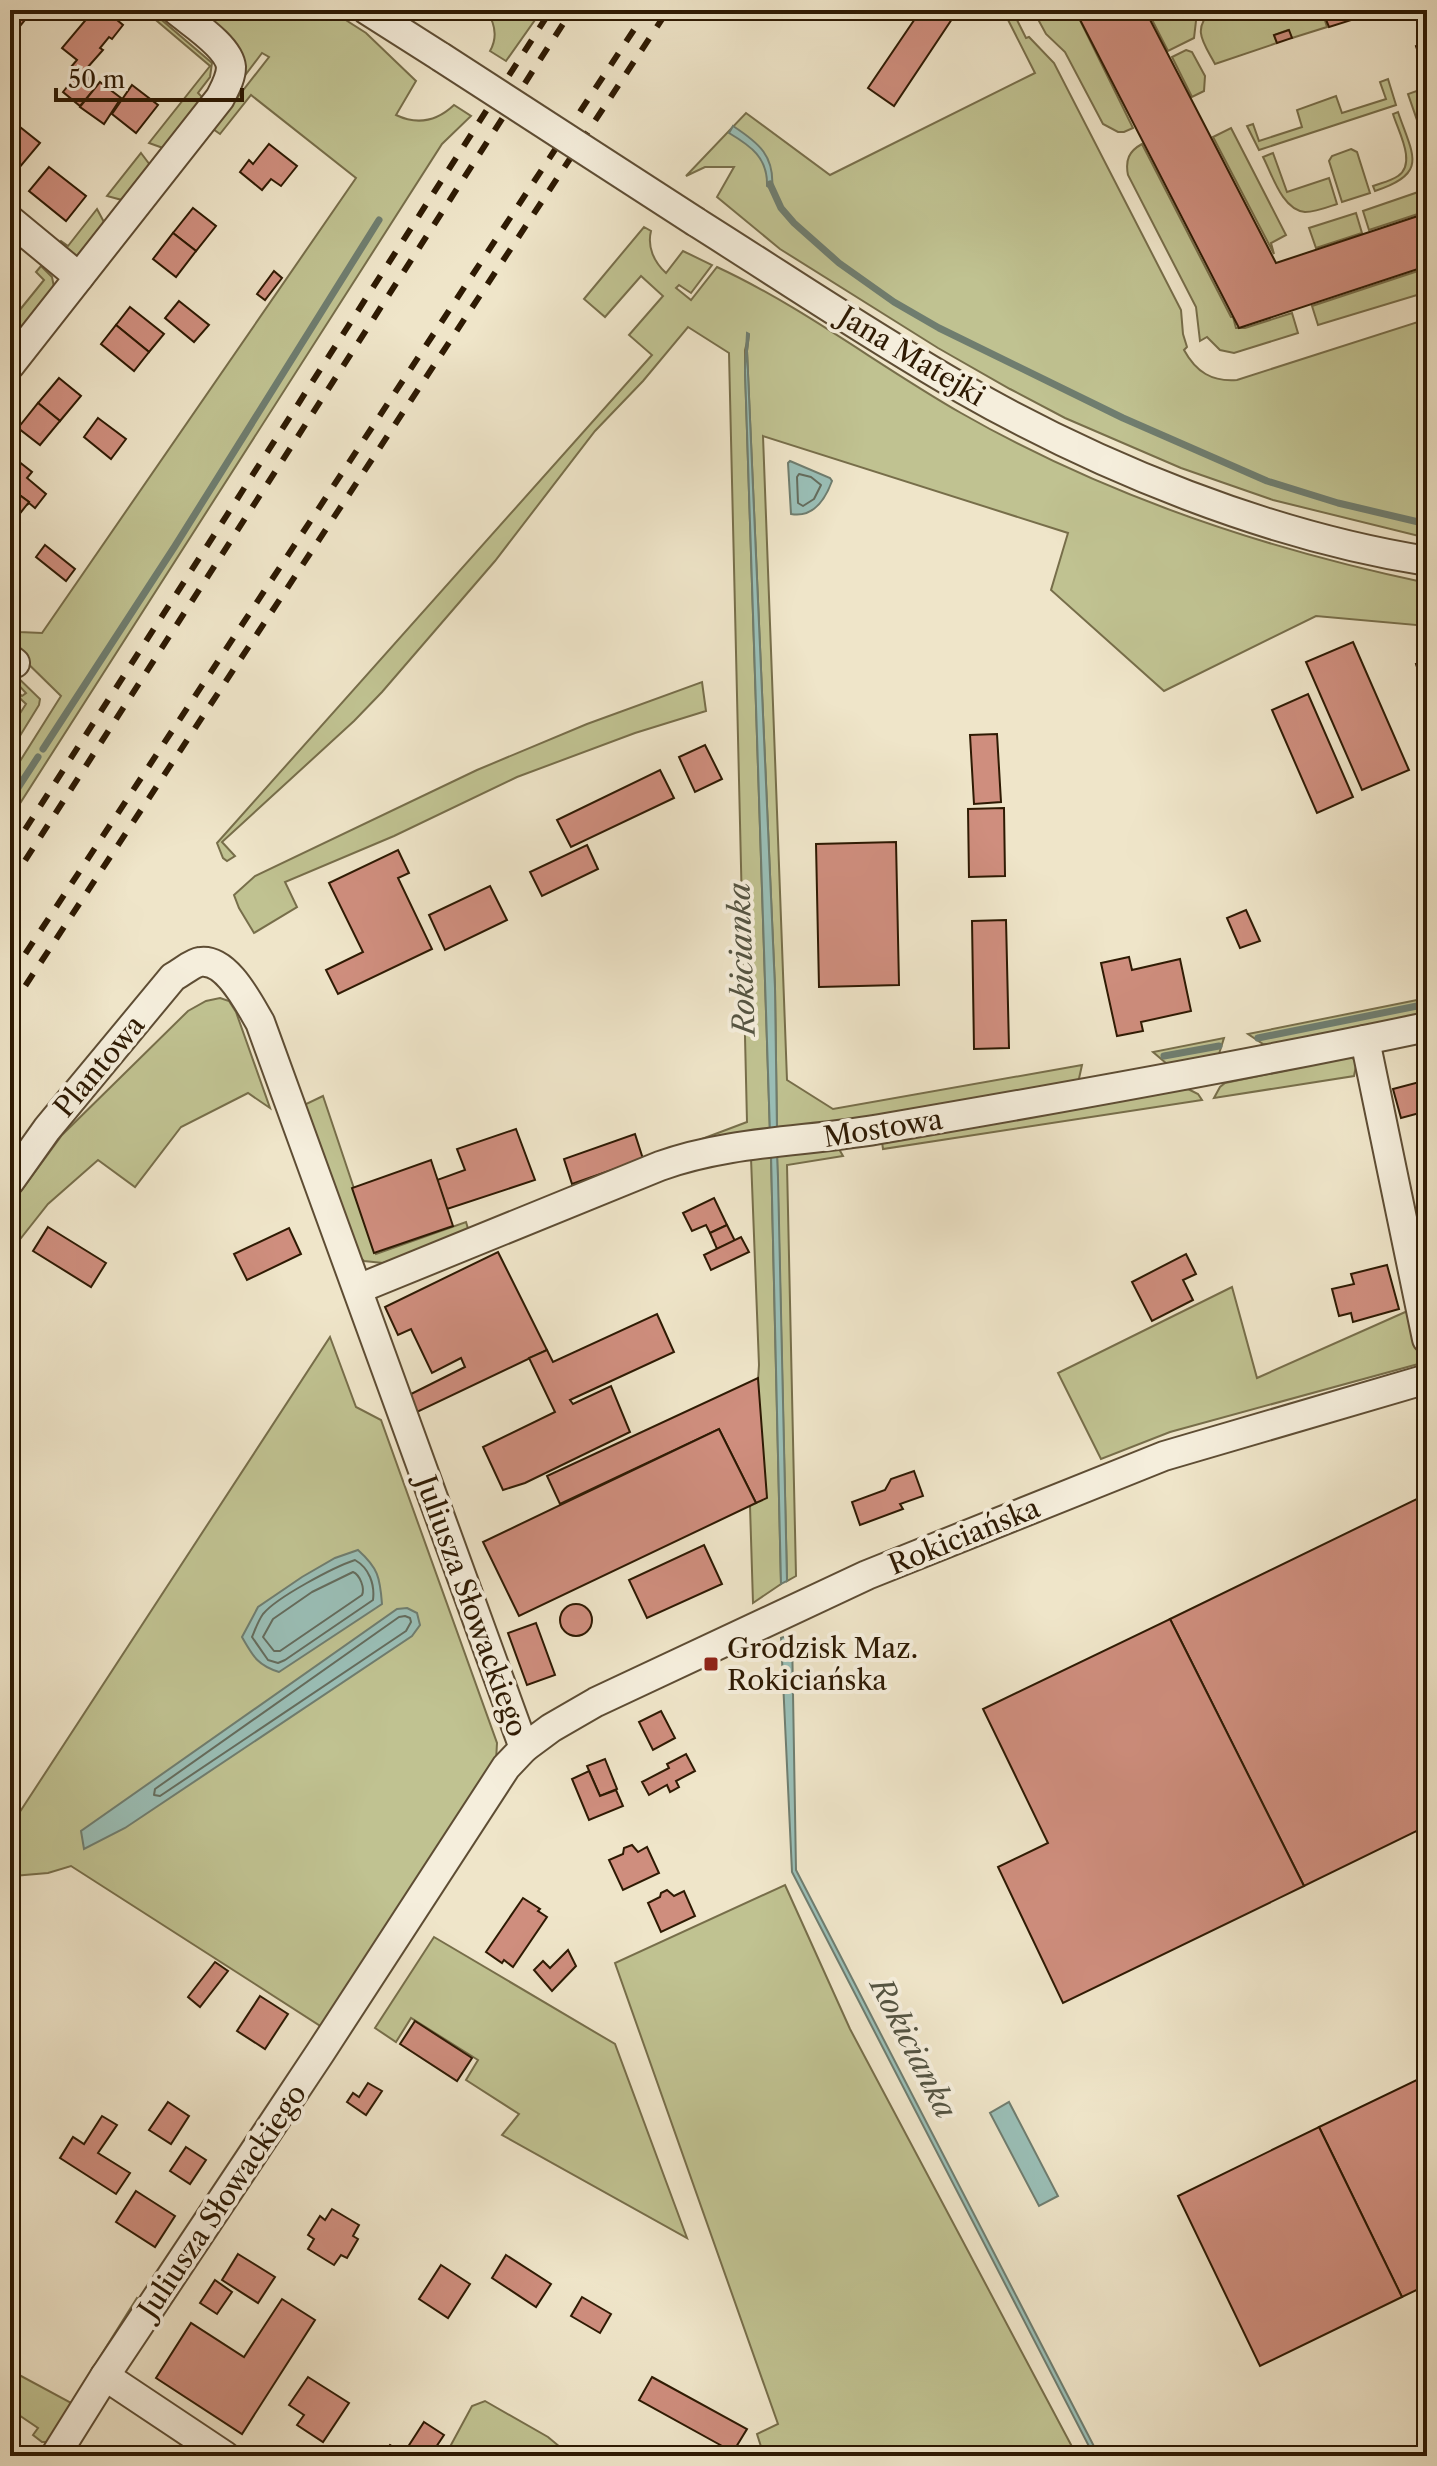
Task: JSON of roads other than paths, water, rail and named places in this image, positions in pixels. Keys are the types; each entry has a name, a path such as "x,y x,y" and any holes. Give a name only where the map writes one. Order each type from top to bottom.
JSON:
{"street":[{"path":"10,365 220,98 229,80 231,66 227,55 176,10"},
{"name":"Jana Matejki","path":"367,10 696,222 963,389 1016,418 1107,462 1264,521 1427,561"},
{"path":"10,220 79,277"},
{"name":"Plantowa","path":"10,1181 47,1129 173,977 199,961"},
{"name":"Juliusza Słowackiego","path":"55,2456 506,1767 524,1748 260,1022 235,981 214,963 199,961"},
{"name":"Mostowa","path":"358,1289 671,1162 711,1150 857,1133 1010,1107 1427,1027"},
{"path":"1365,1040 1427,1339"},
{"name":"Rokiciańska","path":"524,1748 596,1702 867,1575 1164,1456 1427,1379"},
{"path":"105,2376 225,2456"}],"water":[{"path":"733,126 758,145 768,159 772,189 767,186 765,168 757,154 729,133"},
{"path":"747,333 775,988 777,1132 770,1133 745,370"},
{"path":"790,461 832,481 822,501 812,510 799,515 791,514"},
{"path":"771,1154 777,1154 778,1178 787,1581 781,1584"},
{"path":"358,1550 377,1574 382,1604 279,1672 261,1663 242,1637 258,1607 335,1558"},
{"path":"407,1608 417,1613 420,1625 412,1636 125,1828 84,1849 81,1831 397,1609"},
{"path":"792,1634 796,1870 1099,2456 1094,2456 792,1872 781,1638"},
{"path":"1009,2102 1058,2196 1039,2206 990,2113"}],"waterway":[{"path":"770,184 781,208 794,223 839,263 894,302 939,328 1123,418 1267,481 1338,503 1427,524"},
{"path":"43,749 175,546 379,220"},
{"path":"10,800 38,757"},
{"path":"1258,1038 1427,1004"},
{"path":"1164,1056 1219,1046"}],"railway":[{"path":"10,853 551,10"},
{"path":"10,884 572,10"},
{"path":"10,977 647,10"},
{"path":"10,1009 668,10"}],"place":[{"name":"Grodzisk Maz. Rokiciańska","path":"711,1664"}],"water label":[{"name":"Rokicianka","path":"742,959"},
{"name":"Rokicianka","path":"913,2048"}]}
